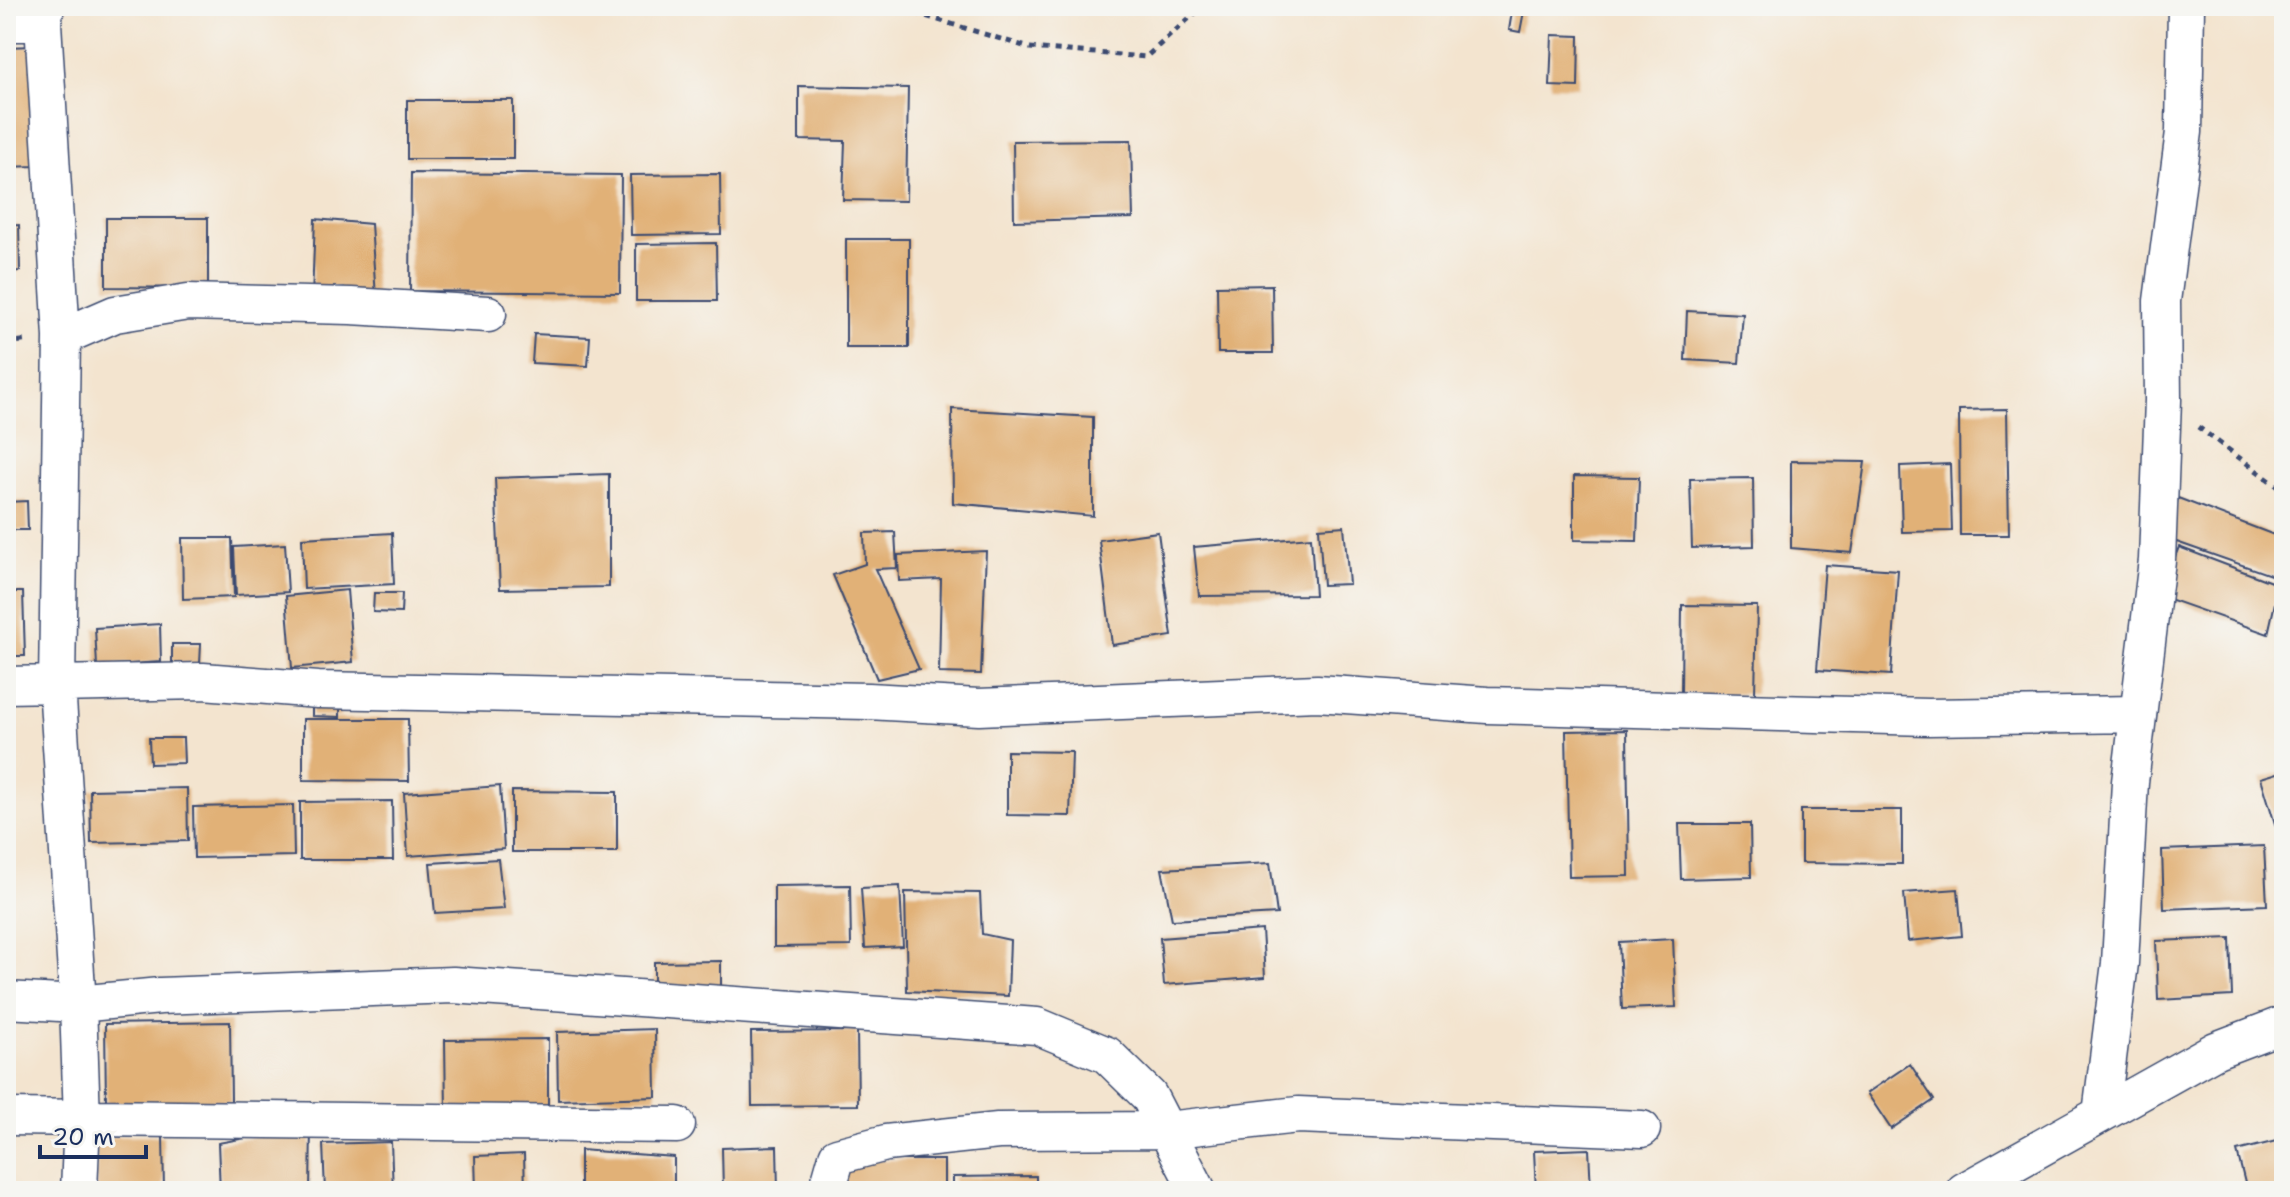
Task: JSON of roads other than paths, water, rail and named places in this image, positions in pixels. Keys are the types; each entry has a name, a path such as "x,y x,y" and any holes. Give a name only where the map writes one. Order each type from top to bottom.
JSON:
{"street":[{"path":"2101,1114 2119,977 2137,714 2157,560 2163,400 2162,301 2184,132 2186,6"},
{"path":"6,23 44,15 62,337 57,685 78,1004 82,1119 79,1191"},
{"path":"62,337 115,314 188,302 351,306 488,314"},
{"path":"6,685 123,680 203,681 318,690 868,701 979,707 1317,693 1487,705 1928,717 2137,714"},
{"path":"6,1000 78,1004 160,996 453,985 1037,1026 1107,1055 1149,1096 1198,1191"},
{"path":"1964,1191 2216,1050 2284,1024"},
{"path":"827,1191 837,1156 886,1143 998,1131 1167,1130 1298,1115 1642,1129"},
{"path":"6,1117 677,1125"}]}
